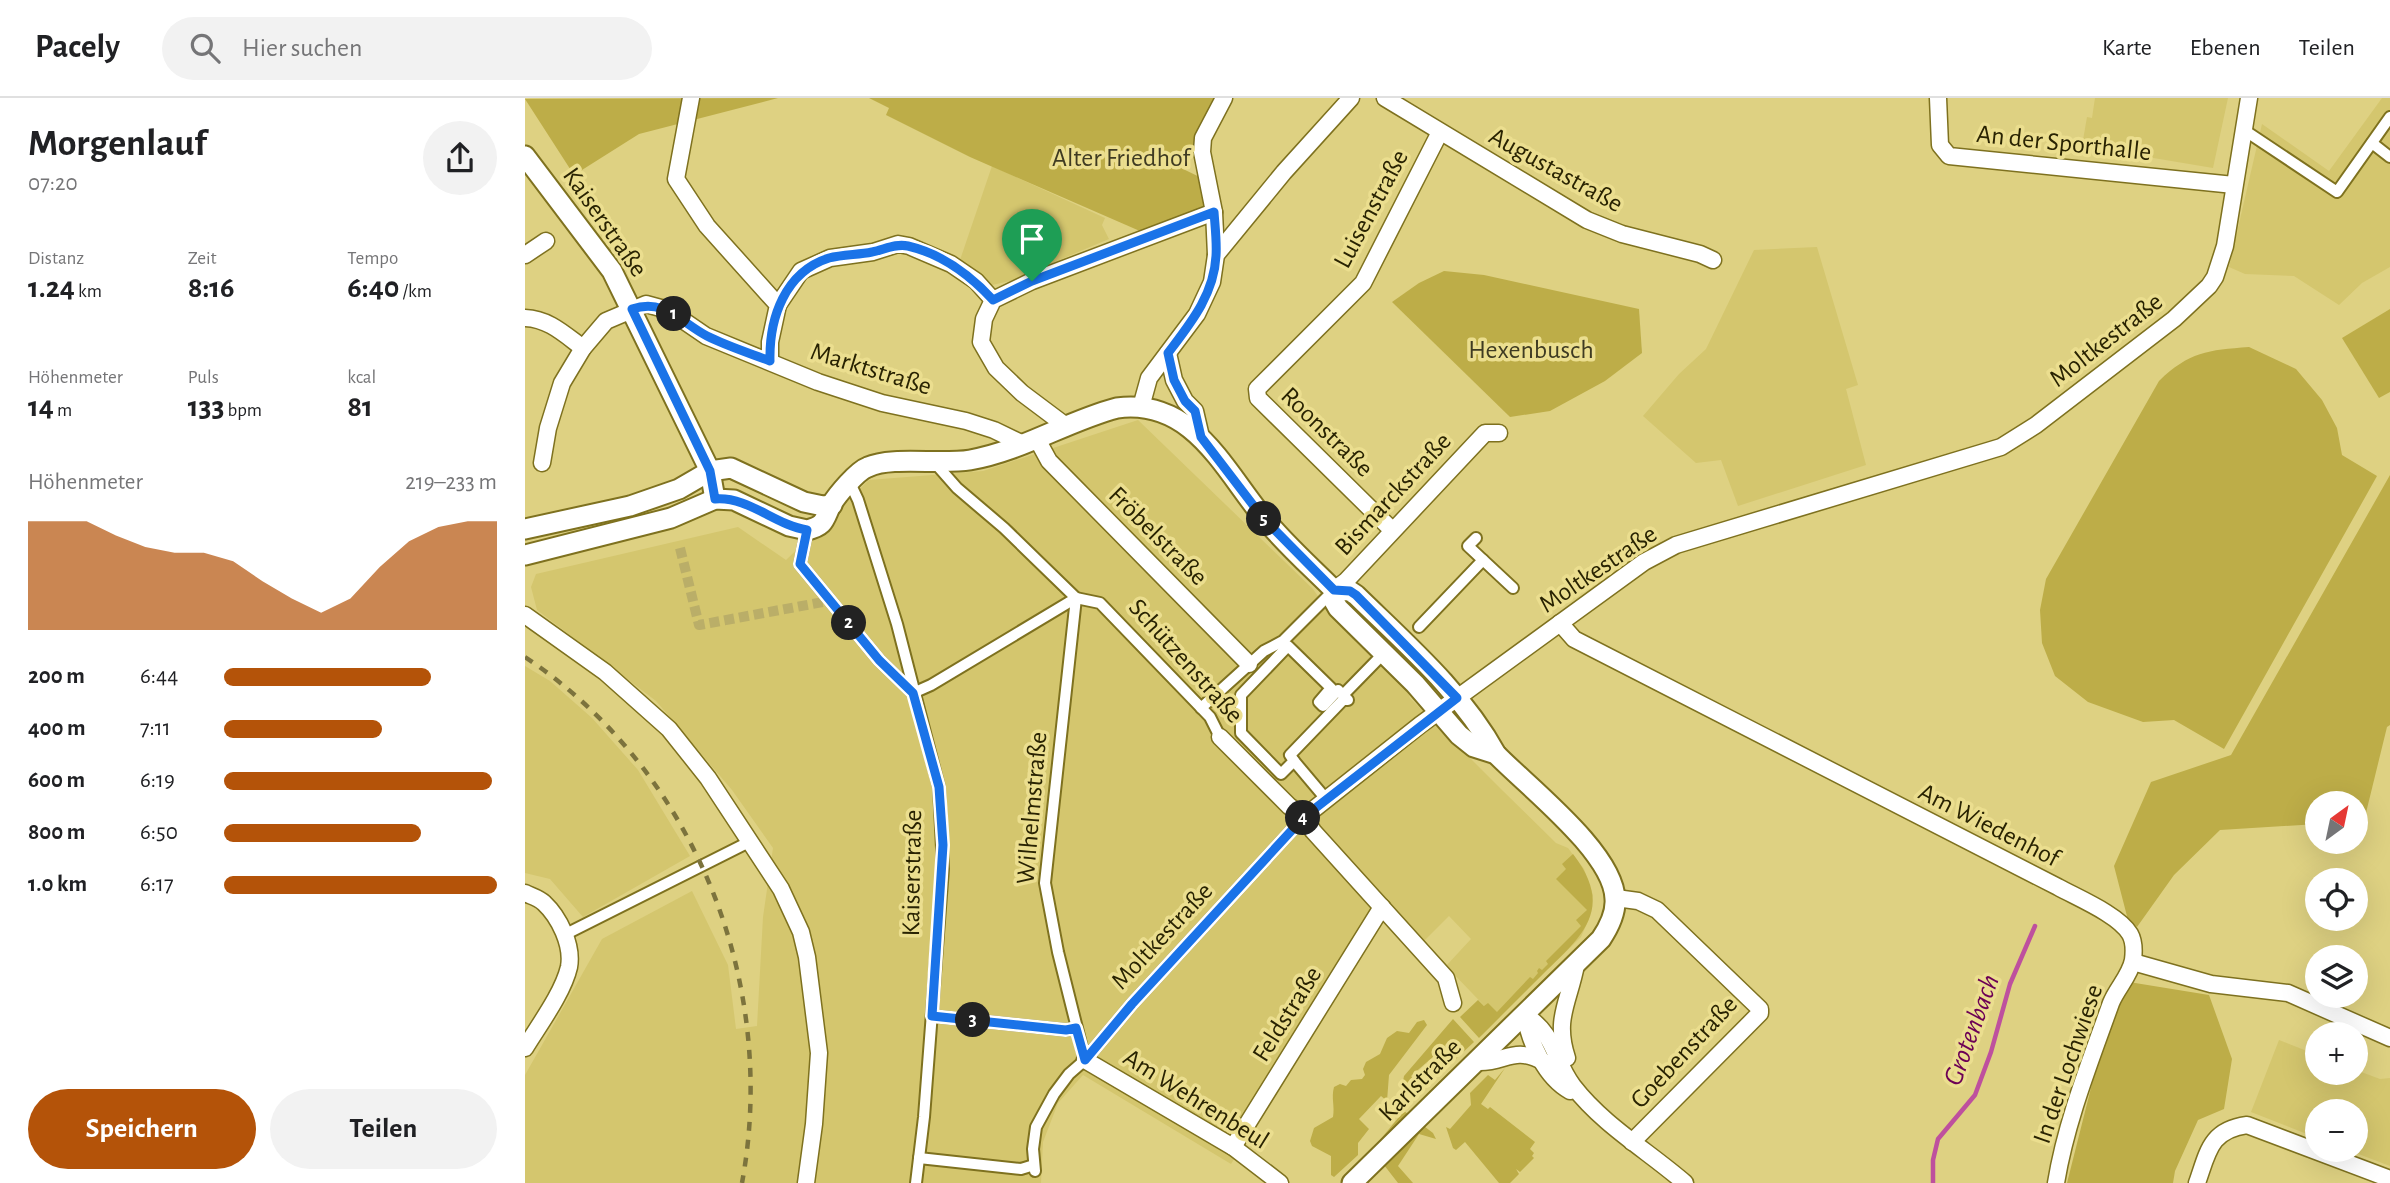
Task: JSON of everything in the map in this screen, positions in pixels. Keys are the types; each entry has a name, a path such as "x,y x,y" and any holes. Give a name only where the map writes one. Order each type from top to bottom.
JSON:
{"street":[{"path":"691,98 676,179 707,226 778,304"},
{"path":"1141,407 1149,378 1197,314 1212,282 1216,255 1214,212 1202,152 1203,138 1224,98"},
{"path":"1216,255 1284,172 1351,98"},
{"name":"Augustastraße","path":"1385,98 1587,220 1622,234 1713,260"},
{"name":"An der Sporthalle","path":"1938,98 1940,145 1948,156 2234,185"},
{"name":"Moltkestraße","path":"919,1158 1021,1169 1035,1168 1033,1149 1036,1127 1054,1094 1069,1074 1085,1060 1132,1004 1304,817 1439,711 1634,568 1676,545 2001,447 2036,425 2174,319 2215,277 2225,246 2249,98"},
{"path":"2244,130 2337,192 2390,117"},
{"name":"Luisenstraße","path":"1258,398 1257,389 1363,283 1440,132"},
{"path":"2372,144 2390,156"},
{"name":"Kaiserstraße","path":"525,156 612,271 710,471 715,499"},
{"path":"1066,426 1022,393 996,368 981,342 984,319 993,300 1043,276 1214,212"},
{"path":"525,255 546,241"},
{"path":"770,361 770,342 778,304 801,271 830,257 873,252 898,244 909,246 951,264 976,281 993,300"},
{"name":"Marktstraße","path":"632,309 646,304 668,310 706,336 854,395 966,421 1030,442"},
{"path":"542,463 548,428 562,383 583,348 606,321 632,309"},
{"path":"525,318 539,319 557,328 583,348"},
{"path":"1168,353 1174,380 1185,401 1195,411 1201,437"},
{"name":"Roonstraße","path":"1258,398 1392,530"},
{"path":"525,555 671,519 715,499 734,500 789,526 807,530 825,521 832,505 863,469 880,463 970,460 1030,442 1117,408 1141,407 1170,416 1201,437 1263,518 1334,590 1350,591 1356,595 1457,698 1496,754 1595,852 1608,872 1615,898"},
{"name":"Bismarckstraße","path":"1201,708 1249,664 1283,641 1346,581 1485,433 1499,433"},
{"name":"Fröbelstraße","path":"1030,442 1249,664"},
{"name":"Schützenstraße","path":"935,463 957,488 1004,528 1076,598 1100,603 1210,717 1220,737 1289,806 1304,817"},
{"path":"525,529 629,506 679,488 710,471 731,468 804,502 832,505"},
{"name":"Kaiserstraße","path":"850,483 858,500 897,624 939,787 943,845 924,1118 916,1183"},
{"path":"807,530 800,564 826,600 879,660 913,693 931,685 1076,598"},
{"path":"1476,538 1468,546 1513,588"},
{"path":"1419,627 1483,560"},
{"path":"1334,590 1334,601 1338,608 1384,653 1450,725 1474,747 1496,754"},
{"name":"Wilhelmstraße","path":"1076,598 1045,883 1085,1060"},
{"path":"525,615 605,672 669,730 708,778 781,889 801,932 807,957 819,1053 814,1125 806,1183"},
{"name":"Am Wiedenhof","path":"1560,623 1574,639 2058,887 2120,922 2133,942 2133,962"},
{"path":"1294,761 1281,774 1241,733 1241,695 1289,646 1331,688 1319,702 1323,706 1338,690 1348,700 1343,700 1290,755 1326,799"},
{"path":"1270,648 1278,657"},
{"path":"1343,695 1384,653"},
{"path":"1304,817 1313,831 1446,978 1453,1003"},
{"path":"565,935 751,841"},
{"path":"525,893 542,901 556,918 565,935 569,965 559,990 525,1048"},
{"name":"Karlstraße","path":"1358,1178 1576,965 1606,932 1614,910 1615,898"},
{"name":"Goebenstraße","path":"1615,898 1638,901 1657,910 1760,1009 1760,1013 1632,1142"},
{"name":"Feldstraße","path":"1233,1147 1382,907"},
{"path":"2133,962 2211,984 2288,993 2390,1038"},
{"name":"In der Lochwiese","path":"2056,1183 2090,1063 2116,991 2133,962"},
{"path":"1576,965 1560,1029 1568,1063 1588,1101"},
{"path":"1525,1015 1531,1042 1543,1062 1565,1088 1588,1101"},
{"path":"1525,1015 1538,1023 1547,1034 1573,1086 1632,1142 1685,1183"},
{"path":"932,1016 1066,1030 1076,1028"},
{"path":"1478,1062 1490,1063 1508,1055 1519,1054 1543,1062"},
{"name":"Am Wehrenbeul","path":"1085,1060 1233,1147 1280,1183"},
{"path":"2197,1183 2211,1143 2221,1133 2247,1125 2390,1178"}],"shaded area":[{"path":"2095,98 2228,98 2213,168 2082,146 2087,117 2092,118"},
{"path":"2382,98 2390,98 2390,267 2362,283 2339,305 2294,276 2245,274 2229,267 2262,124 2329,171"},
{"path":"992,166 1105,218 1102,225 1109,239 1043,269 992,285 960,260"},
{"path":"1817,247 1858,385 1846,389 1866,465 1738,506 1721,460 1696,463 1643,416 1679,374 1706,349 1754,250"},
{"path":"1138,420 1313,589 1331,615 1502,790 1556,843 1568,848 1584,869 1593,895 1589,919 1581,937 1497,1019 1446,966 1471,939 1449,916 1423,942 1391,909 1231,1164 1083,1075 1058,1103 1043,1142 1041,1183 525,1183 525,1075 602,939 692,891 728,965 736,1029 757,1026 763,917 773,848 732,790 656,701 537,610 531,587 536,574 738,527 786,560 869,480 983,471"},
{"path":"525,666 550,681 592,718 638,770 690,856 583,917 550,879 525,873"},
{"path":"2279,1040 2305,1050 2305,1085 2368,1085 2368,1074 2380,1079 2390,1078 2390,1166 2368,1158 2368,1099 2305,1099 2305,1133 2251,1112"}],"green space":[{"path":"778,98 639,134 574,175 525,99"},
{"name":"Alter Friedhof","path":"869,98 1217,98 1181,168 1210,182 1203,212 1149,235 970,157 886,115 889,108"},
{"name":"Hexenbusch","path":"1444,271 1484,275 1639,309 1642,353 1605,381 1550,411 1510,417 1392,302 1419,283"},
{"path":"2390,309 2390,392 2379,398 2342,338"},
{"path":"2249,347 2296,369 2322,400 2337,428 2342,455 2377,476 2224,749 2174,720 2143,722 2088,702 2055,676 2042,643 2040,610 2046,579 2159,381 2180,364 2200,354"},
{"path":"2390,475 2390,725 2387,727 2368,805 2368,791 2305,791 2305,825 2220,830 2174,875 2137,927 2128,920 2114,866 2151,782 2231,755"},
{"path":"1573,854 1586,874 1592,891 1592,907 1588,921 1569,948 1479,1038 1460,1017 1478,1000 1484,1006 1488,1003 1497,1012 1530,977 1533,979 1539,968 1542,970 1548,964 1546,961 1581,926 1576,920 1587,910 1556,879 1566,869 1562,864"},
{"path":"2129,982 2209,995 2232,1059 2224,1109 2198,1120 2175,1171 2173,1183 2067,1183 2093,1080 2123,991"},
{"path":"1453,1019 1474,1042 1446,1068 1434,1056 1411,1076 1419,1086 1412,1093 1405,1093 1402,1086 1404,1076"},
{"path":"1424,1020 1427,1025 1389,1075 1387,1101 1381,1096 1359,1119 1369,1129 1358,1143 1358,1155 1334,1177 1331,1175 1331,1156 1312,1146 1310,1141 1314,1128 1333,1117 1334,1087 1340,1084 1346,1086 1351,1080 1362,1079 1366,1062 1380,1054 1387,1038 1397,1031 1409,1033 1417,1022"},
{"path":"1505,1068 1481,1104 1488,1109 1490,1107 1535,1142 1530,1149 1534,1158 1520,1172 1516,1169 1519,1174 1510,1183 1499,1183 1465,1142 1456,1150 1453,1148 1446,1127 1450,1129 1471,1105 1470,1093 1488,1075 1495,1080"},
{"path":"1404,1111 1433,1133 1436,1139 1419,1134 1398,1166 1413,1183 1398,1183 1377,1156 1374,1147"}],"waterway":[{"name":"Grotenbach","path":"1933,1183 1933,1160 1938,1139 1975,1095 1991,1052 2010,984 2035,926"}],"tunnel":[{"path":"680,548 699,625 823,602"}],"railway":[{"path":"525,657 585,704 636,759 678,821 711,888 734,959 748,1033 750,1108 742,1183"}],"route":[{"path":"1214,212 1216,255 1212,282 1197,314 1168,353 1174,380 1185,401 1195,411 1201,437 1263,518 1288,544 1334,590 1350,591 1356,595 1457,698 1304,817 1132,1004 1085,1060 1076,1028 1066,1030 932,1016 943,845 939,787 913,693 879,660 800,564 807,530 789,526 734,500 715,499 710,471 632,309 646,304 668,310 706,336 770,361 770,342 778,304 801,271 830,257 873,252 898,244 909,246 951,264 976,281 993,300 1032,281 1214,212"}]}
